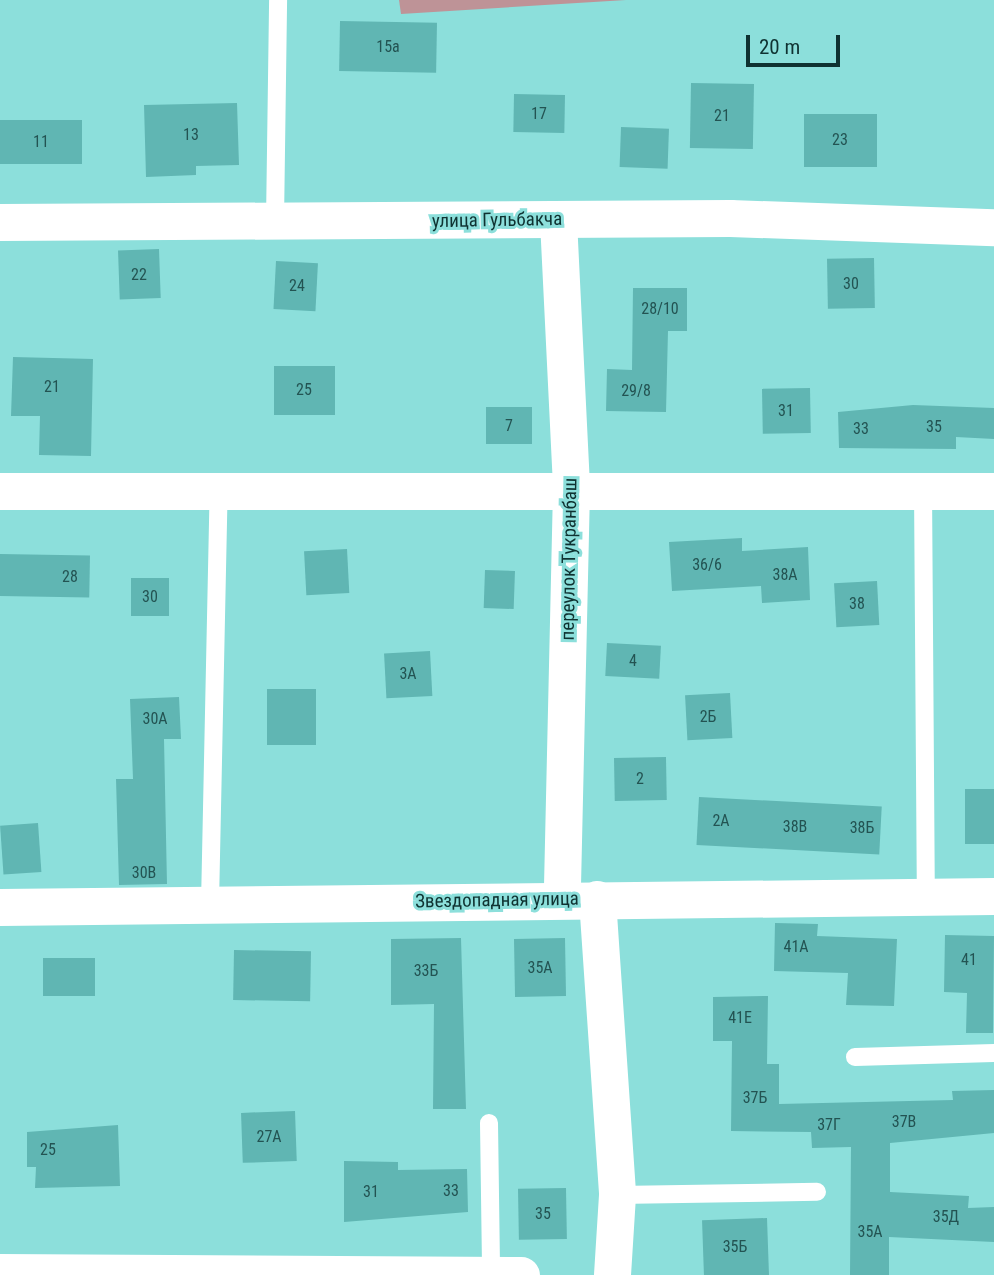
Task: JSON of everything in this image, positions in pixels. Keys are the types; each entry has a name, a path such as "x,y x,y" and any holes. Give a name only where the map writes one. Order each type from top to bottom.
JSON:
{"street":[{"name":"улица Гульбакча","path":"0,222 558,219 994,227"},
{"name":"переулок Тукранбаш","path":"558,219 571,489 562,899"},
{"path":"0,491 923,487 994,491"},
{"name":"Звездопадная улица","path":"0,907 994,896"},
{"path":"597,899 617,1195 612,1275"},
{"path":"0,1272 506,1273"}],"lane":[{"path":"275,222 278,0"},
{"path":"923,487 926,896"},
{"path":"210,904 219,490"},
{"path":"855,1057 994,1052"},
{"path":"489,1123 506,1273"},
{"path":"617,1195 817,1192"}],"shaded area":[{"path":"399,0 626,0 401,14"}],"building":[{"path":"340,21 437,23 436,73 339,71"},
{"path":"691,83 754,84 753,149 690,148"},
{"path":"514,94 565,95 564,133 513,132"},
{"path":"237,103 239,165 196,166 196,175 146,177 144,105"},
{"path":"804,114 877,114 877,167 804,167"},
{"path":"0,120 82,120 82,164 0,164"},
{"path":"621,127 669,129 668,169 620,167"},
{"path":"159,249 161,298 120,299 118,250"},
{"path":"874,258 875,308 828,309 827,259"},
{"path":"276,261 318,263 315,311 273,309"},
{"path":"633,288 687,288 687,331 668,331 666,412 606,411 607,369 632,370"},
{"path":"13,357 93,359 91,456 39,455 40,416 11,416"},
{"path":"274,366 335,366 335,415 274,415"},
{"path":"810,388 811,433 763,434 762,389"},
{"path":"913,405 994,408 994,439 956,437 956,449 839,448 838,412"},
{"path":"486,407 532,407 532,444 486,444"},
{"path":"742,538 742,551 808,547 810,600 762,603 761,586 672,591 669,542"},
{"path":"347,549 349,593 306,595 304,551"},
{"path":"0,554 90,556 89,598 0,596"},
{"path":"485,570 515,571 514,609 484,608"},
{"path":"131,578 169,578 169,616 131,616"},
{"path":"877,581 879,625 836,627 834,583"},
{"path":"607,643 661,646 659,679 605,676"},
{"path":"430,651 432,696 386,698 384,653"},
{"path":"267,689 316,689 316,745 267,745"},
{"path":"730,693 732,738 687,740 685,695"},
{"path":"179,697 181,739 164,739 167,884 119,885 116,779 133,779 130,699"},
{"path":"666,757 667,800 615,801 614,758"},
{"path":"965,789 994,789 994,844 965,844"},
{"path":"699,797 882,807 879,855 696,845"},
{"path":"38,823 41,872 4,875 0,826"},
{"path":"775,923 818,924 817,936 897,939 894,1006 846,1005 848,973 774,971"},
{"path":"945,935 994,936 993,1033 966,1033 967,993 944,992"},
{"path":"461,938 466,1109 433,1109 434,1004 391,1005 391,939"},
{"path":"565,938 566,996 515,997 514,939"},
{"path":"234,950 311,951 310,1001 233,1000"},
{"path":"43,958 95,958 95,996 43,996"},
{"path":"768,996 767,1064 779,1064 779,1104 953,1100 952,1091 994,1090 994,1133 890,1143 890,1192 969,1196 968,1208 994,1207 994,1242 889,1237 889,1275 850,1275 851,1147 812,1148 811,1132 731,1131 732,1041 713,1041 713,997"},
{"path":"295,1111 297,1161 243,1163 241,1113"},
{"path":"118,1125 120,1186 35,1188 36,1167 27,1167 27,1132"},
{"path":"344,1161 398,1162 398,1170 467,1169 468,1212 344,1222"},
{"path":"566,1188 567,1239 519,1240 518,1189"},
{"path":"767,1218 769,1275 704,1275 702,1220"}]}
